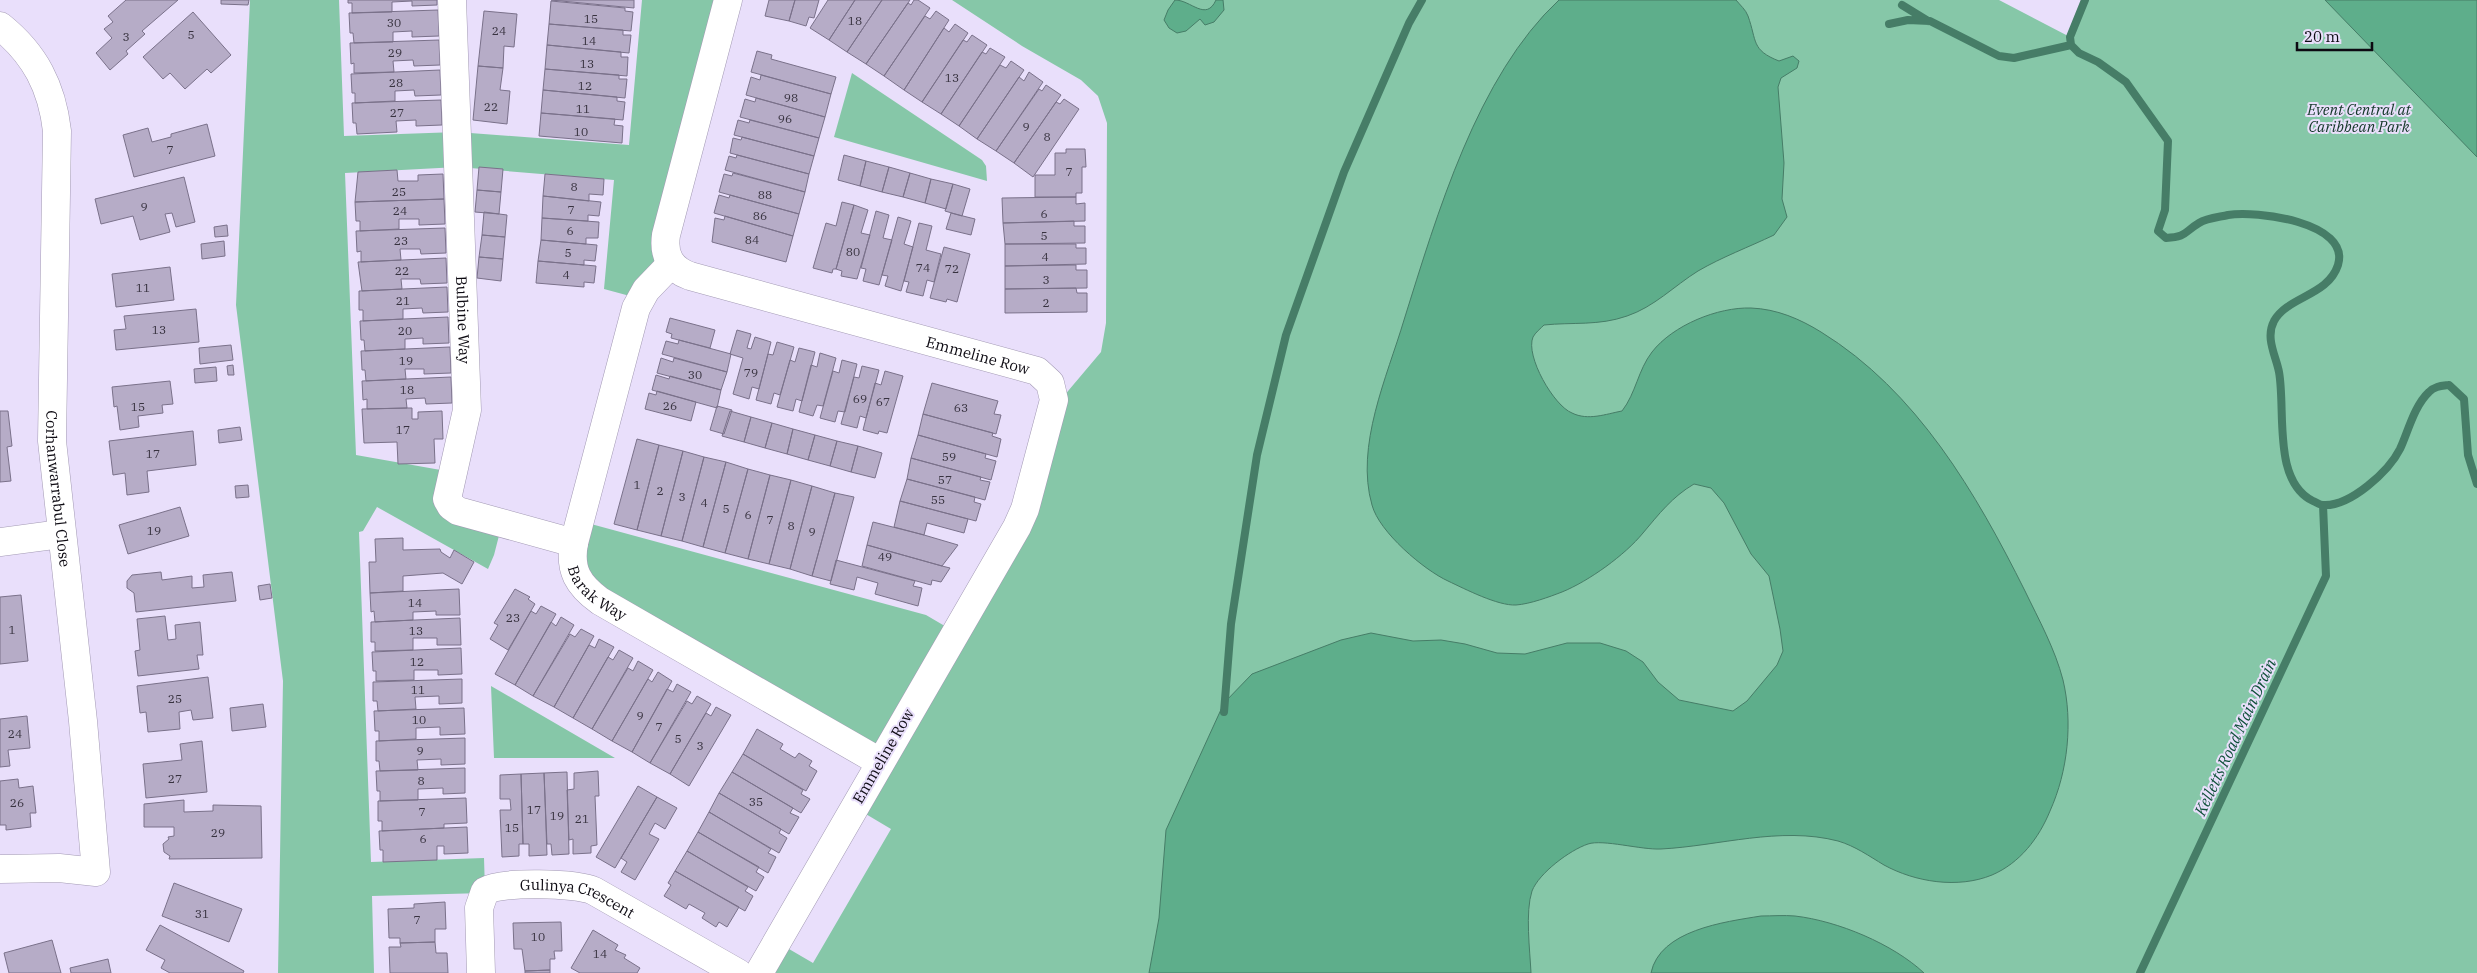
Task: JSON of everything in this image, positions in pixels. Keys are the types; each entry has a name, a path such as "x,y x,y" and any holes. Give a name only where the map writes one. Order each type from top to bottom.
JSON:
{"street":[{"name":"Bulbine Way","path":"452,0 467,410 447,499 451,506 458,511 574,543"},
{"path":"670,264 666,250 666,235 728,0"},
{"name":"Corhanwarrabul Close","path":"0,26 21,46 40,69 51,98 57,131 52,441 83,721 96,872 59,868 0,869"},
{"name":"Barak Way","path":"670,264 646,290 636,308 574,543 571,557 572,570 590,594 880,762"},
{"name":"Emmeline Row","path":"670,264 690,276 1028,368 1045,377 1050,383 1054,400 1023,514 760,973"},
{"path":"0,542 61,534"},
{"name":"Gulinya Crescent","path":"481,973 479,908 485,891 497,886 567,884 594,890 738,973"}],"green space":[{"path":"250,0 339,0 344,136 457,132 629,145 642,0 728,0 666,235 641,299 604,289 614,180 458,167 345,173 356,455 452,472 447,499 502,524 494,555 488,569 377,507 363,531 359,532 371,862 484,858 484,893 372,896 374,973 278,973 283,681 236,305"},
{"name":"Event Central at Caribbean Park","path":"952,0 1999,0 2070,37 2085,0 2477,0 2477,973 759,973 777,942 813,963 891,829 854,807 880,762 600,601 571,557 580,521 926,615 955,632 1010,537 1052,410 1101,352 1106,323 1107,123 1098,96 1081,80 1022,46"},
{"path":"852,73 982,160 986,166 987,181 834,137"},
{"path":"491,686 615,758 494,758"}],"shaded area":[{"path":"1175,0 1203,10 1212,6 1216,0 1223,0 1224,10 1214,22 1205,25 1200,19 1186,31 1177,33 1169,28 1164,20"},
{"path":"1559,0 1736,0 1747,14 1759,49 1779,61 1793,56 1799,61 1797,68 1781,78 1778,87 1784,163 1782,199 1787,217 1774,235 1707,266 1655,302 1627,316 1606,321 1544,325 1534,335 1532,345 1533,356 1543,380 1557,401 1572,413 1584,416 1597,416 1622,411 1631,397 1647,359 1661,342 1684,326 1697,320 1711,314 1738,308 1770,310 1796,319 1821,332 1855,356 1915,414 1941,447 1986,517 2051,646 2063,680 2068,713 2068,729 2065,763 2050,811 2040,831 2020,857 1992,875 1965,882 1937,882 1909,876 1884,865 1862,851 1838,841 1816,837 1772,836 1661,849 1603,843 1588,844 1573,851 1556,863 1541,877 1532,891 1528,920 1531,973 1149,973 1159,918 1166,830 1224,703 1252,674 1341,640 1371,633 1413,641 1441,640 1465,644 1497,653 1525,654 1567,643 1600,643 1626,651 1643,662 1658,682 1679,700 1733,711 1747,701 1777,665 1783,651 1769,576 1751,554 1724,503 1711,488 1694,484 1679,494 1627,550 1606,567 1584,581 1551,596 1516,605 1500,603 1438,576 1415,559 1393,538 1376,516 1372,505 1367,459 1375,412 1446,193 1463,149 1505,67 1530,31"},
{"path":"2325,0 2477,0 2477,157"},
{"path":"1761,916 1795,916 1847,929 1897,953 1924,973 1651,973 1657,958 1667,947 1680,938 1712,925"}],"building":[{"path":"126,0 178,0 142,31 145,34 126,51 128,54 110,70 96,53 112,38 104,29 113,22 108,16"},
{"path":"221,0 249,0 248,5 221,4"},
{"path":"348,0 437,0 437,5 412,6 412,1 392,2 392,12 352,13 352,3 348,3"},
{"path":"551,0 634,0 634,8"},
{"path":"769,0 795,0 789,21 765,16"},
{"path":"795,0 819,0 814,18 809,17 806,26 789,21"},
{"path":"828,0 855,0 829,40 810,28"},
{"path":"855,0 882,0 847,52 829,40"},
{"path":"882,0 910,0 866,64 847,52"},
{"path":"914,0 918,0 930,8 884,76 866,64 908,3 911,5"},
{"path":"551,1 625,8 625,11 633,12 631,31 549,24"},
{"path":"438,10 439,36 412,37 412,31 393,32 393,42 354,43 353,33 350,33 349,13"},
{"path":"484,11 517,14 514,47 504,46 503,68 478,66"},
{"path":"936,11 949,20 904,90 884,76 925,16 930,19"},
{"path":"193,12 231,55 211,73 207,69 185,89 170,73 163,79 143,57"},
{"path":"549,24 623,30 623,35 631,35 629,53 547,45"},
{"path":"955,24 968,33 922,102 904,90 944,28 949,32"},
{"path":"972,35 987,45 941,114 922,102 963,40 967,42"},
{"path":"439,40 440,65 414,66 413,60 393,61 394,72 354,73 354,63 351,64 350,43"},
{"path":"547,45 621,52 621,57 628,57 627,76 545,69"},
{"path":"990,48 1005,57 959,126 941,114 982,52 986,54"},
{"path":"757,51 772,55 771,59 836,77 831,94 751,72"},
{"path":"1011,61 1024,70 977,139 959,126 1000,65 1006,68"},
{"path":"478,66 503,68 500,90 510,91 507,124 473,120"},
{"path":"545,69 619,75 619,79 627,79 625,98 543,90"},
{"path":"440,70 441,95 415,96 414,90 395,91 395,101 355,103 355,93 352,93 351,74"},
{"path":"1029,72 1043,82 996,151 977,139 1019,77 1024,81"},
{"path":"761,75 831,94 825,117 746,95 751,77 760,80"},
{"path":"1046,85 1061,95 1014,163 996,151 1039,89 1042,91"},
{"path":"543,90 617,97 617,101 625,102 623,120 541,113"},
{"path":"756,98 825,117 819,138 740,117 745,99 755,102"},
{"path":"1064,99 1079,109 1033,177 1014,163 1056,102 1060,104"},
{"path":"441,100 442,125 416,126 416,120 396,121 397,132 357,134 356,123 353,123 352,103"},
{"path":"541,113 615,119 614,125 623,126 622,143 539,136"},
{"path":"738,120 749,123 750,120 819,138 814,156 734,135"},
{"path":"207,124 215,156 134,177 123,135 148,128 152,142 171,137 171,134"},
{"path":"742,137 814,156 809,174 730,153 733,138 741,140"},
{"path":"1066,149 1085,149 1086,167 1082,167 1082,193 1076,193 1076,197 1035,197 1035,175 1055,175 1055,153 1066,153"},
{"path":"737,155 809,174 805,192 725,170 729,156 736,158"},
{"path":"844,155 866,161 860,186 838,180"},
{"path":"866,161 889,167 882,192 860,186"},
{"path":"479,167 503,169 501,192 477,190"},
{"path":"889,167 910,173 903,197 882,192"},
{"path":"397,170 398,181 418,181 418,175 443,174 444,199 355,202 358,172"},
{"path":"733,173 805,192 799,214 719,192 724,174 732,176"},
{"path":"910,173 931,179 925,203 903,197"},
{"path":"545,174 604,179 603,195 589,194 589,201 543,196"},
{"path":"184,177 195,222 176,227 172,213 165,214 170,232 140,240 133,216 101,224 95,199"},
{"path":"931,179 953,184 946,209 925,203"},
{"path":"953,184 970,189 962,216 945,211"},
{"path":"477,190 501,192 499,214 475,212"},
{"path":"719,195 729,198 730,195 799,214 793,236 714,213"},
{"path":"543,196 601,202 599,216 588,215 588,221 542,218"},
{"path":"1076,197 1076,204 1085,203 1085,221 1003,223 1002,198"},
{"path":"444,199 445,224 419,225 419,219 399,219 399,229 360,231 360,221 356,221 355,202"},
{"path":"842,202 854,205 836,269 833,269 832,273 813,268 826,223 836,226"},
{"path":"854,205 868,210 861,233 870,235 857,279 841,276 842,271 836,269"},
{"path":"876,211 889,215 883,238 892,240 879,285 863,281 866,269 861,268"},
{"path":"484,212 507,215 505,237 482,235"},
{"path":"951,213 975,219 971,235 946,229"},
{"path":"725,216 793,236 786,262 712,242 715,218 724,220"},
{"path":"898,217 911,221 904,244 913,247 901,291 885,286 888,276 882,275"},
{"path":"542,218 599,222 598,238 586,238 586,244 541,240"},
{"path":"1074,221 1074,226 1085,226 1085,243 1005,244 1003,223"},
{"path":"919,223 932,226 926,250 941,254 934,282 927,280 923,296 906,292 909,282 904,281"},
{"path":"227,225 228,236 215,237 214,227"},
{"path":"445,228 446,253 421,254 420,249 400,249 401,260 361,262 361,251 357,252 356,231"},
{"path":"482,235 505,237 503,259 479,257"},
{"path":"541,240 597,245 595,261 584,260 584,265 538,261"},
{"path":"224,241 225,256 202,259 201,244"},
{"path":"1005,244 1076,244 1076,248 1086,248 1086,264 1005,266"},
{"path":"944,247 970,254 957,302 947,299 946,302 930,298"},
{"path":"479,257 503,259 501,281 477,278"},
{"path":"446,258 447,283 421,284 420,279 401,279 402,289 362,291 358,262"},
{"path":"538,261 596,266 594,283 584,282 584,287 536,283"},
{"path":"1076,265 1076,270 1087,270 1087,288 1005,289 1005,266"},
{"path":"170,267 174,300 116,307 112,274"},
{"path":"447,287 448,312 423,313 422,308 403,309 403,319 363,321 363,310 359,310 359,291"},
{"path":"1076,288 1077,293 1087,293 1087,312 1005,313 1005,289"},
{"path":"196,309 199,342 116,350 114,330 126,329 124,316"},
{"path":"448,317 449,343 423,344 423,338 405,339 405,349 365,351 364,340 361,340 360,321"},
{"path":"670,318 715,330 710,348 671,338 672,334 666,332"},
{"path":"737,330 751,334 747,348 751,349 755,337 771,342 759,389 752,387 749,399 733,394 743,358 730,354"},
{"path":"679,340 731,354 727,372 662,354 666,341 678,344"},
{"path":"777,342 794,347 780,395 774,393 771,404 756,400 768,354 773,355"},
{"path":"231,345 233,360 200,364 199,348"},
{"path":"450,347 451,373 424,374 424,369 405,369 406,379 366,381 365,370 362,370 361,351"},
{"path":"799,348 815,352 802,401 796,399 793,411 777,407 790,360 795,362"},
{"path":"820,353 836,358 823,406 817,405 813,416 799,412 811,365 817,367"},
{"path":"661,358 673,362 674,358 727,372 721,390 657,373"},
{"path":"842,360 857,364 845,412 838,411 835,422 820,418 833,371 839,373"},
{"path":"233,365 234,375 228,375 227,366"},
{"path":"862,366 879,370 866,418 860,416 857,428 841,424 854,377 859,378"},
{"path":"216,367 217,381 195,383 194,369"},
{"path":"885,371 903,376 887,433 879,431 878,434 863,430 875,383 881,385"},
{"path":"656,375 669,379 670,376 721,390 717,408 652,390"},
{"path":"451,377 452,403 426,404 425,398 406,399 407,408 367,409 367,399 363,400 362,381"},
{"path":"170,381 173,404 162,405 163,413 138,416 139,427 120,430 117,406 114,407 112,387"},
{"path":"932,383 998,401 994,414 1001,415 996,434 923,414"},
{"path":"657,391 696,402 691,421 645,409 649,393 656,395"},
{"path":"717,406 732,410 724,434 710,430"},
{"path":"412,408 412,419 418,419 418,412 442,411 443,439 434,439 435,463 398,464 397,442 364,443 362,409"},
{"path":"0,411 8,411 12,446 7,447 11,481 0,482"},
{"path":"730,411 751,417 744,442 722,436"},
{"path":"923,414 993,433 992,436 1001,439 997,457 918,435"},
{"path":"751,417 772,423 765,448 744,442"},
{"path":"772,423 793,429 787,454 765,448"},
{"path":"240,427 242,440 219,443 218,430"},
{"path":"793,429 815,435 808,460 787,454"},
{"path":"193,431 196,465 147,471 149,492 127,495 125,473 113,475 109,441"},
{"path":"815,435 837,441 830,466 808,460"},
{"path":"918,435 986,454 985,458 996,461 991,480 911,458"},
{"path":"637,439 659,445 637,530 614,524"},
{"path":"837,441 858,446 851,472 830,466"},
{"path":"659,445 683,451 661,536 637,530"},
{"path":"858,446 882,453 875,478 851,472"},
{"path":"683,451 704,457 682,541 661,536"},
{"path":"704,457 726,462 703,547 682,541"},
{"path":"911,458 981,477 980,480 990,482 985,500 907,479"},
{"path":"726,462 748,469 725,553 703,547"},
{"path":"748,469 770,475 748,559 725,553"},
{"path":"770,475 791,480 769,564 748,559"},
{"path":"907,479 975,497 974,502 981,504 976,521 900,501"},
{"path":"791,480 812,486 790,569 769,564"},
{"path":"248,485 249,497 236,498 235,486"},
{"path":"812,486 835,493 812,576 790,569"},
{"path":"835,493 854,497 831,581 812,576"},
{"path":"900,501 968,519 964,533 927,523 924,535 894,527"},
{"path":"180,507 189,536 128,554 119,525"},
{"path":"873,522 958,545 942,566 867,545"},
{"path":"403,538 403,550 440,549 441,552 450,558 454,550 474,562 462,584 443,573 403,576 403,591 370,593 369,562 376,562 375,539"},
{"path":"867,545 950,568 941,582 932,580 931,585 862,566"},
{"path":"836,560 915,581 913,586 922,588 918,606 875,594 878,583 857,577 854,590 830,584"},
{"path":"161,572 162,580 192,576 192,588 204,587 203,575 232,572 236,601 136,612 134,593 127,588 127,581 132,575"},
{"path":"270,584 272,598 260,600 258,586"},
{"path":"459,589 460,615 436,615 436,611 413,612 413,620 375,622 374,611 371,612 370,593"},
{"path":"515,589 530,597 528,599 535,604 508,650 490,639 498,625 494,623"},
{"path":"21,595 28,661 0,664 0,597"},
{"path":"541,606 556,614 515,685 495,674 531,611 536,614"},
{"path":"165,616 168,640 176,639 175,625 200,622 203,655 197,655 199,669 138,676 135,651 140,650 137,619"},
{"path":"561,617 574,625 533,696 515,685 551,622 556,626"},
{"path":"460,618 461,645 437,645 437,638 413,638 413,650 375,651 375,642 371,642 371,622"},
{"path":"581,629 594,636 554,707 533,696 570,634 575,637"},
{"path":"599,639 614,647 573,718 554,707 589,645 595,648"},
{"path":"461,648 462,674 438,675 438,670 414,670 414,680 376,681 376,671 373,671 372,652"},
{"path":"619,650 633,658 592,729 573,718 608,657 613,660"},
{"path":"638,661 653,670 612,741 592,729 628,668 633,671"},
{"path":"658,672 672,681 632,752 612,741 648,679 652,682"},
{"path":"208,677 213,718 193,720 191,710 179,712 180,729 148,732 146,712 140,713 137,686"},
{"path":"462,679 462,703 439,704 439,696 415,697 416,709 378,711 377,701 373,701 373,682"},
{"path":"677,684 691,692 650,763 632,752 667,689 673,692"},
{"path":"697,696 711,704 670,774 650,763 687,701 692,704"},
{"path":"263,704 266,727 232,731 230,708"},
{"path":"716,707 731,715 689,786 670,774 706,713 711,716"},
{"path":"464,708 465,734 440,735 440,727 416,728 416,739 379,741 379,731 375,731 374,711"},
{"path":"27,716 30,748 8,750 10,766 0,767 0,719"},
{"path":"757,729 783,744 780,749 795,758 799,753 812,761 809,766 817,771 806,791 743,754"},
{"path":"465,738 465,764 441,765 441,759 417,760 418,770 380,771 379,761 376,761 376,741"},
{"path":"202,741 207,792 146,798 143,764 182,760 180,744"},
{"path":"743,754 803,790 801,794 810,799 801,813 732,772"},
{"path":"465,768 465,793 443,794 443,788 418,789 418,800 380,801 380,791 377,791 376,771"},
{"path":"598,771 599,796 595,796 597,845 591,846 591,853 573,854 573,839 569,840 567,790 574,789 574,773"},
{"path":"567,772 569,854 552,855 551,844 547,844 544,773"},
{"path":"732,772 793,808 790,813 799,817 789,834 719,793"},
{"path":"544,773 547,855 529,856 529,844 523,844 521,774"},
{"path":"521,774 523,844 519,844 519,856 502,857 500,810 511,810 510,799 500,799 500,775"},
{"path":"18,779 19,788 33,786 36,813 30,813 31,827 6,830 6,825 0,825 0,781"},
{"path":"638,786 657,797 615,868 596,857"},
{"path":"719,793 781,829 779,833 787,838 779,853 709,812"},
{"path":"657,797 677,808 665,829 655,823 649,834 659,839 635,880 621,872 627,862 621,858"},
{"path":"466,798 467,823 444,824 444,828 382,831 382,821 378,821 378,801"},
{"path":"184,800 184,812 213,811 213,805 261,806 262,858 169,859 170,856 164,852 163,844 169,839 168,837 174,836 174,827 144,827 144,804"},
{"path":"709,812 771,849 768,853 776,857 768,873 698,832"},
{"path":"467,827 468,853 444,854 444,846 437,846 437,860 383,862 383,850 380,850 379,831"},
{"path":"698,832 759,867 756,872 764,877 756,891 687,851"},
{"path":"687,851 748,887 745,891 753,896 745,911 675,871"},
{"path":"675,871 739,907 727,927 719,922 716,927 702,918 705,913 689,904 686,909 664,896 671,885 668,883"},
{"path":"174,883 242,909 229,942 162,916"},
{"path":"445,902 446,929 435,929 435,942 400,943 400,938 389,938 388,909 414,908 414,904"},
{"path":"561,922 562,951 554,951 555,959 550,959 550,970 525,971 522,949 514,949 513,923"},
{"path":"160,925 244,971 243,973 170,973 161,968 165,960 146,950"},
{"path":"593,930 618,945 615,950 626,955 624,958 640,968 637,973 580,973 571,968"},
{"path":"52,940 61,973 9,973 4,953"},
{"path":"435,942 436,953 447,953 448,973 390,973 389,947 401,947 400,943"},
{"path":"108,959 111,973 71,973 70,968"},
{"path":"550,970 550,973 525,973 525,971"}],"waterway":[{"path":"1224,712 1231,624 1257,455 1286,335 1344,172 1409,23 1422,0"},
{"path":"2085,0 2070,37 2071,45 2079,53 2098,62 2126,82 2168,141 2165,210 2158,231 2166,238 2182,235 2202,221 2228,215 2241,214 2278,217 2316,229 2330,238 2338,250 2338,265 2333,275 2317,290 2288,306 2280,313 2272,327 2272,347 2281,388 2283,443 2286,461 2291,478 2300,491 2313,501 2323,505 2345,500 2368,486 2395,458 2419,404 2429,392 2438,387 2449,385 2464,399 2468,455 2477,484"},
{"path":"1902,5 1928,21"},
{"path":"1889,24 1908,20 1930,21 1999,56 2014,58 2071,45"},
{"name":"Kelletts Road Main Drain","path":"2140,973 2326,576 2323,505"}]}
